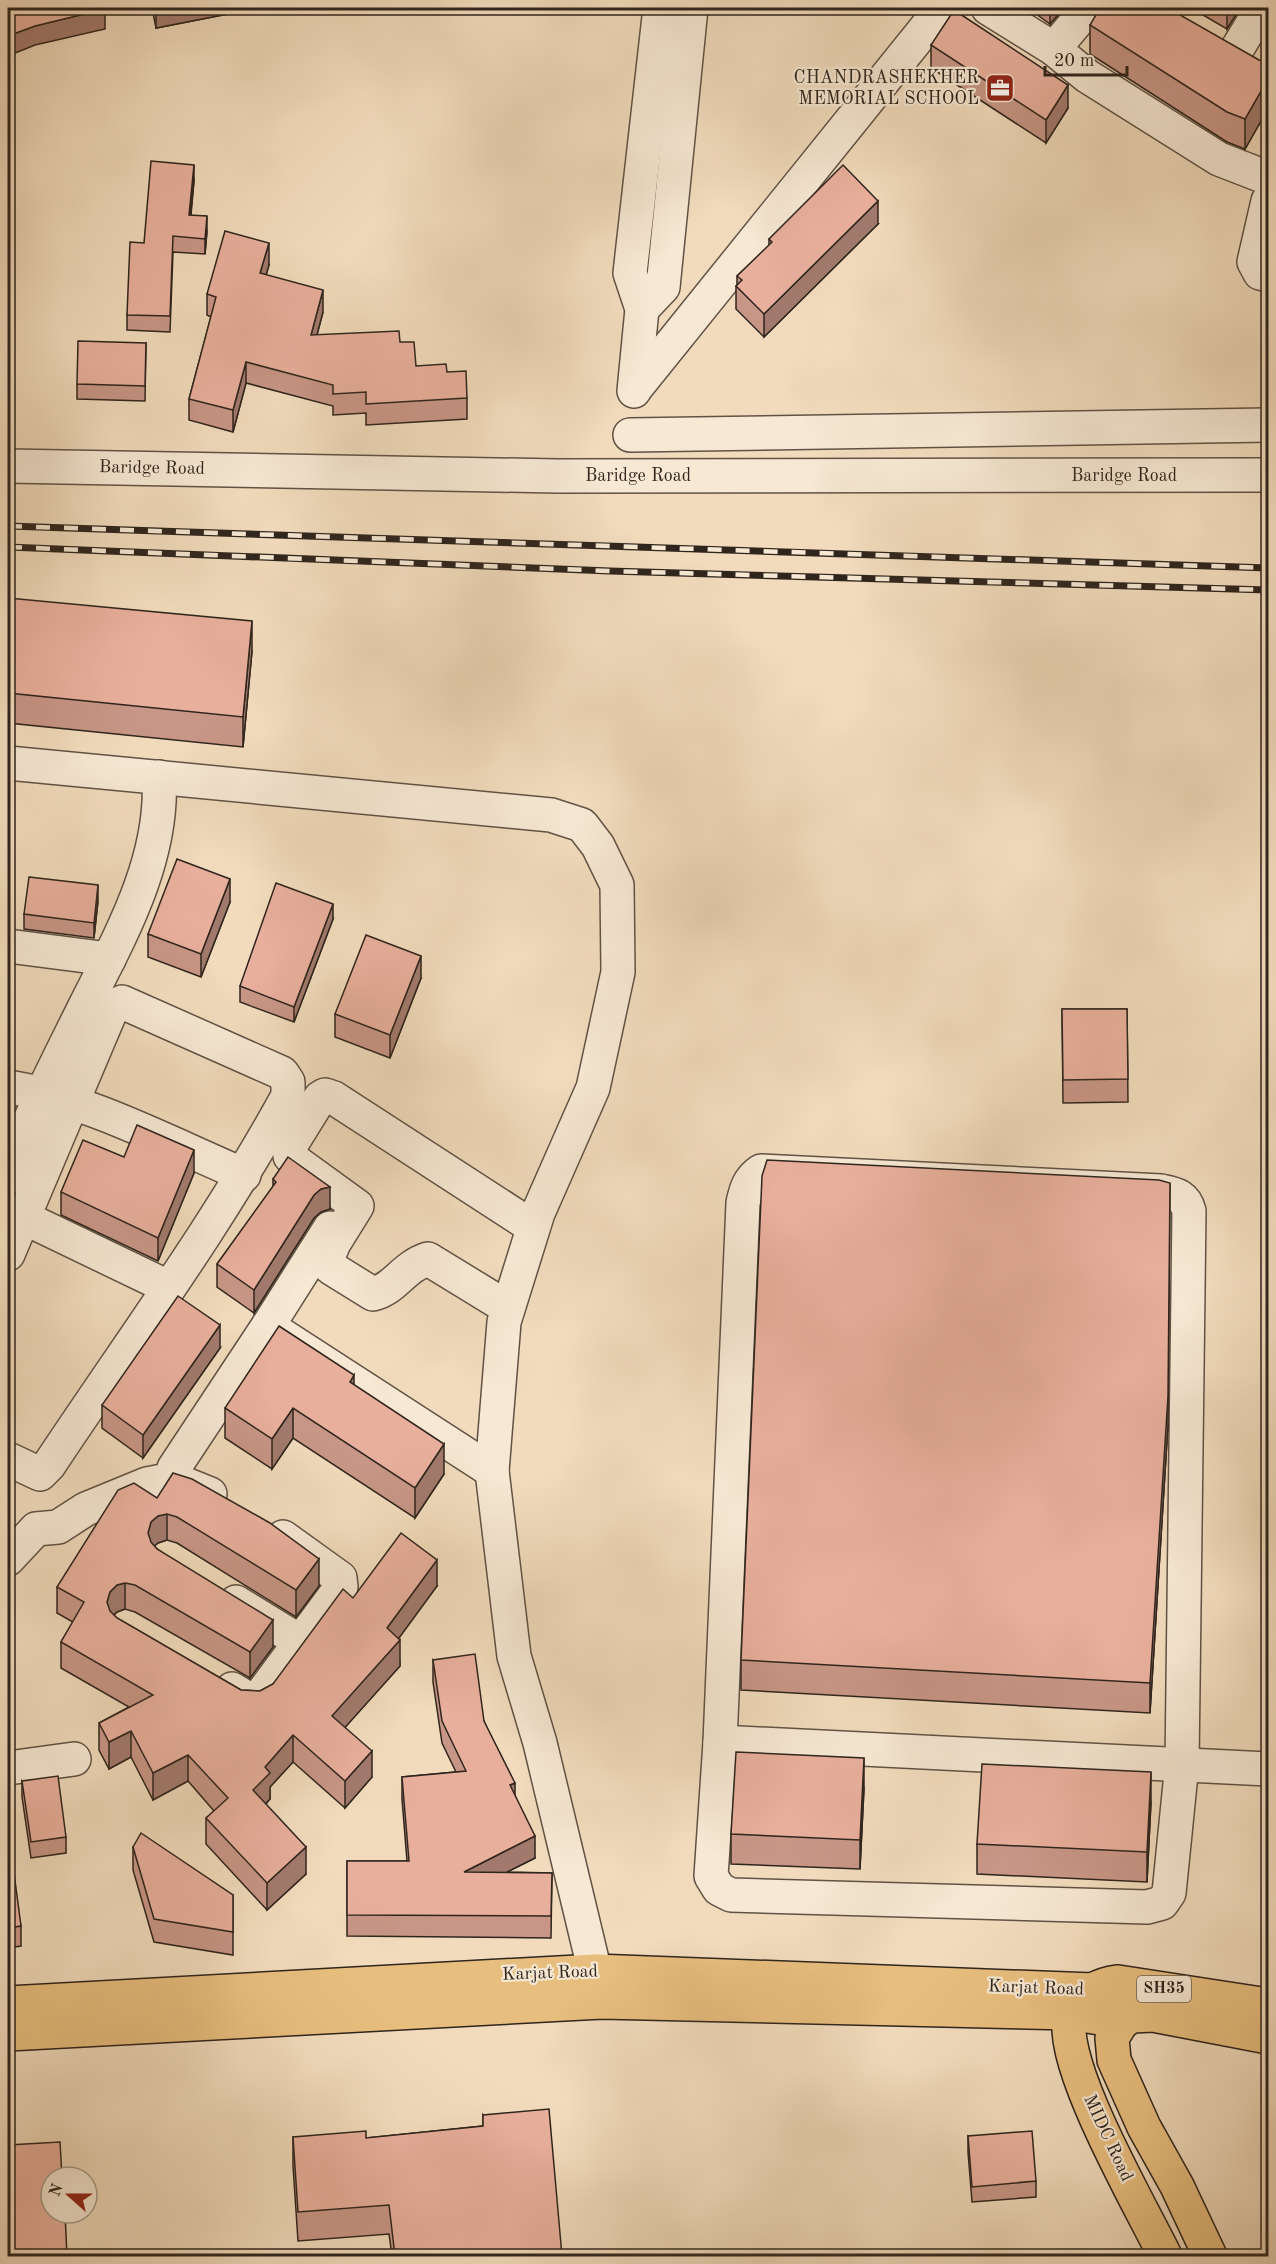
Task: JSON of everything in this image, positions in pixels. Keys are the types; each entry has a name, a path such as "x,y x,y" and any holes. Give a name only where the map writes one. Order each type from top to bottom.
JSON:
{"main road":[{"name":"Karjat Road","path":"1071,2013 1080,1998 1107,1983 1118,1982 1269,2005"},
{"name":"Karjat Road","path":"8,2003 598,1986 1093,1990 1116,2000 1127,2019"},
{"name":"Karjat Road","path":"8,2034 598,1986 1071,2013 1127,2019 1153,2016 1269,2037"},
{"name":"MIDC Road","path":"1071,2013 1070,2040 1094,2116 1165,2256"},
{"name":"MIDC Road","path":"1127,2019 1112,2038 1114,2060 1144,2127 1177,2186 1210,2256"}],"street":[{"path":"626,476 642,309 630,273 660,8"},
{"path":"642,309 663,287 691,8"},
{"path":"634,390 942,8"},
{"path":"988,8 1054,49 1087,76 1219,159 1269,178"},
{"path":"1054,49 1088,8"},
{"path":"1206,37 1247,61 1262,8"},
{"path":"1269,201 1254,262 1260,273 1269,275"},
{"path":"630,435 1269,425"},
{"name":"Baridge Road","path":"8,466 626,476 1269,475"},
{"path":"8,763 551,815 582,825 598,846 617,885 618,972 593,1088 533,1227 504,1322 492,1472 514,1656 540,1743 598,1986"},
{"path":"8,1254 15,1213 153,847 160,804 159,777"},
{"path":"8,946 109,959"},
{"path":"8,1178 112,1006 122,1002 282,1073 288,1082 288,1096 225,1206 49,1465 40,1474 8,1459"},
{"path":"8,1087 57,1097 244,1175"},
{"path":"508,1308 428,1259 406,1269 386,1291 373,1294 331,1268 327,1260 334,1243 357,1206 290,1156 289,1148 325,1095 334,1098 533,1227"},
{"path":"761,1171 1113,1188 1161,1191 1178,1195 1186,1201 1189,1211 1182,1764 1169,1893 1162,1903 1147,1907 731,1895 718,1888 711,1876 720,1742 742,1203 753,1176 761,1171"},
{"path":"174,1468 349,1200"},
{"path":"15,1213 168,1287"},
{"path":"268,1326 492,1472"},
{"path":"8,1560 36,1530 58,1527 86,1509 147,1484 173,1479 200,1488 250,1517 340,1578 341,1587 258,1699 250,1700 209,1676"},
{"path":"215,1588 301,1642"},
{"path":"720,1742 1269,1769"},
{"path":"8,1768 74,1759"}],"building":[{"path":"8,8 105,9 35,26 8,36"},
{"path":"1100,8 1168,8 1259,60 1269,63 1269,77 1245,119 1227,112 1090,25"},
{"path":"954,10 1068,85 1046,120 931,45"},
{"path":"151,161 194,165 189,215 207,216 205,239 173,236 170,316 127,315 130,242 144,243"},
{"path":"843,165 878,201 764,314 736,286 742,280 737,276 772,242 769,239"},
{"path":"225,231 269,243 260,273 323,290 311,335 399,331 400,342 414,342 416,366 446,364 447,372 466,371 467,398 366,404 366,392 333,394 333,385 246,362 233,410 189,399 216,297 207,294"},
{"path":"78,341 146,343 145,386 77,384"},
{"path":"8,598 252,621 243,717 8,693"},
{"path":"177,859 230,879 201,954 148,934"},
{"path":"29,877 98,885 94,923 24,914"},
{"path":"276,883 333,904 294,1007 240,986"},
{"path":"366,935 421,956 390,1035 335,1014"},
{"path":"1062,1009 1127,1009 1128,1079 1063,1080"},
{"path":"137,1125 194,1150 158,1238 61,1192 83,1140 124,1157"},
{"path":"288,1157 330,1187 321,1189 314,1195 254,1290 217,1264 276,1182 273,1179"},
{"path":"767,1160 1159,1180 1170,1183 1168,1396 1150,1683 741,1660 762,1176"},
{"path":"178,1296 220,1325 143,1435 102,1405"},
{"path":"279,1326 354,1375 350,1382 444,1444 415,1488 293,1408 272,1439 225,1408"},
{"path":"173,1473 192,1479 270,1523 319,1559 296,1590 177,1517 167,1514 158,1516 151,1522 148,1533 157,1549 273,1620 250,1652 135,1585 125,1583 117,1585 110,1592 107,1602 110,1611 117,1618 241,1690 260,1691 273,1684 343,1589 353,1598 401,1533 437,1560 387,1628 400,1640 332,1716 372,1751 345,1781 293,1735 265,1767 270,1773 253,1790 306,1847 267,1883 206,1818 228,1798 188,1755 153,1773 131,1731 109,1742 99,1723 153,1695 61,1642 84,1602 57,1587 118,1490 134,1483 157,1498"},
{"path":"475,1654 484,1721 515,1783 510,1785 535,1836 464,1872 552,1873 551,1916 347,1915 347,1861 409,1861 402,1777 466,1771 442,1721 433,1660"},
{"path":"736,1752 864,1758 860,1840 731,1834"},
{"path":"982,1764 1151,1772 1147,1852 977,1844"},
{"path":"58,1776 66,1837 31,1842 22,1781"},
{"path":"141,1833 233,1895 233,1932 154,1919 133,1847"},
{"path":"14,1873 21,1926 8,1928 8,1874"},
{"path":"549,2109 562,2256 395,2256 389,2205 298,2212 293,2137 366,2131 366,2138 483,2126 483,2115"},
{"path":"1032,2131 1036,2181 972,2187 968,2136"},
{"path":"60,2142 61,2165 39,2165 39,2225 66,2225 67,2256 8,2256 8,2145"}],"railway":[{"path":"8,526 1268,568"},
{"path":"8,547 610,571 1268,590"}],"place":[{"name":"CHANDRASHEKHER MEMORIAL SCHOOL","path":"1000,88"}]}
